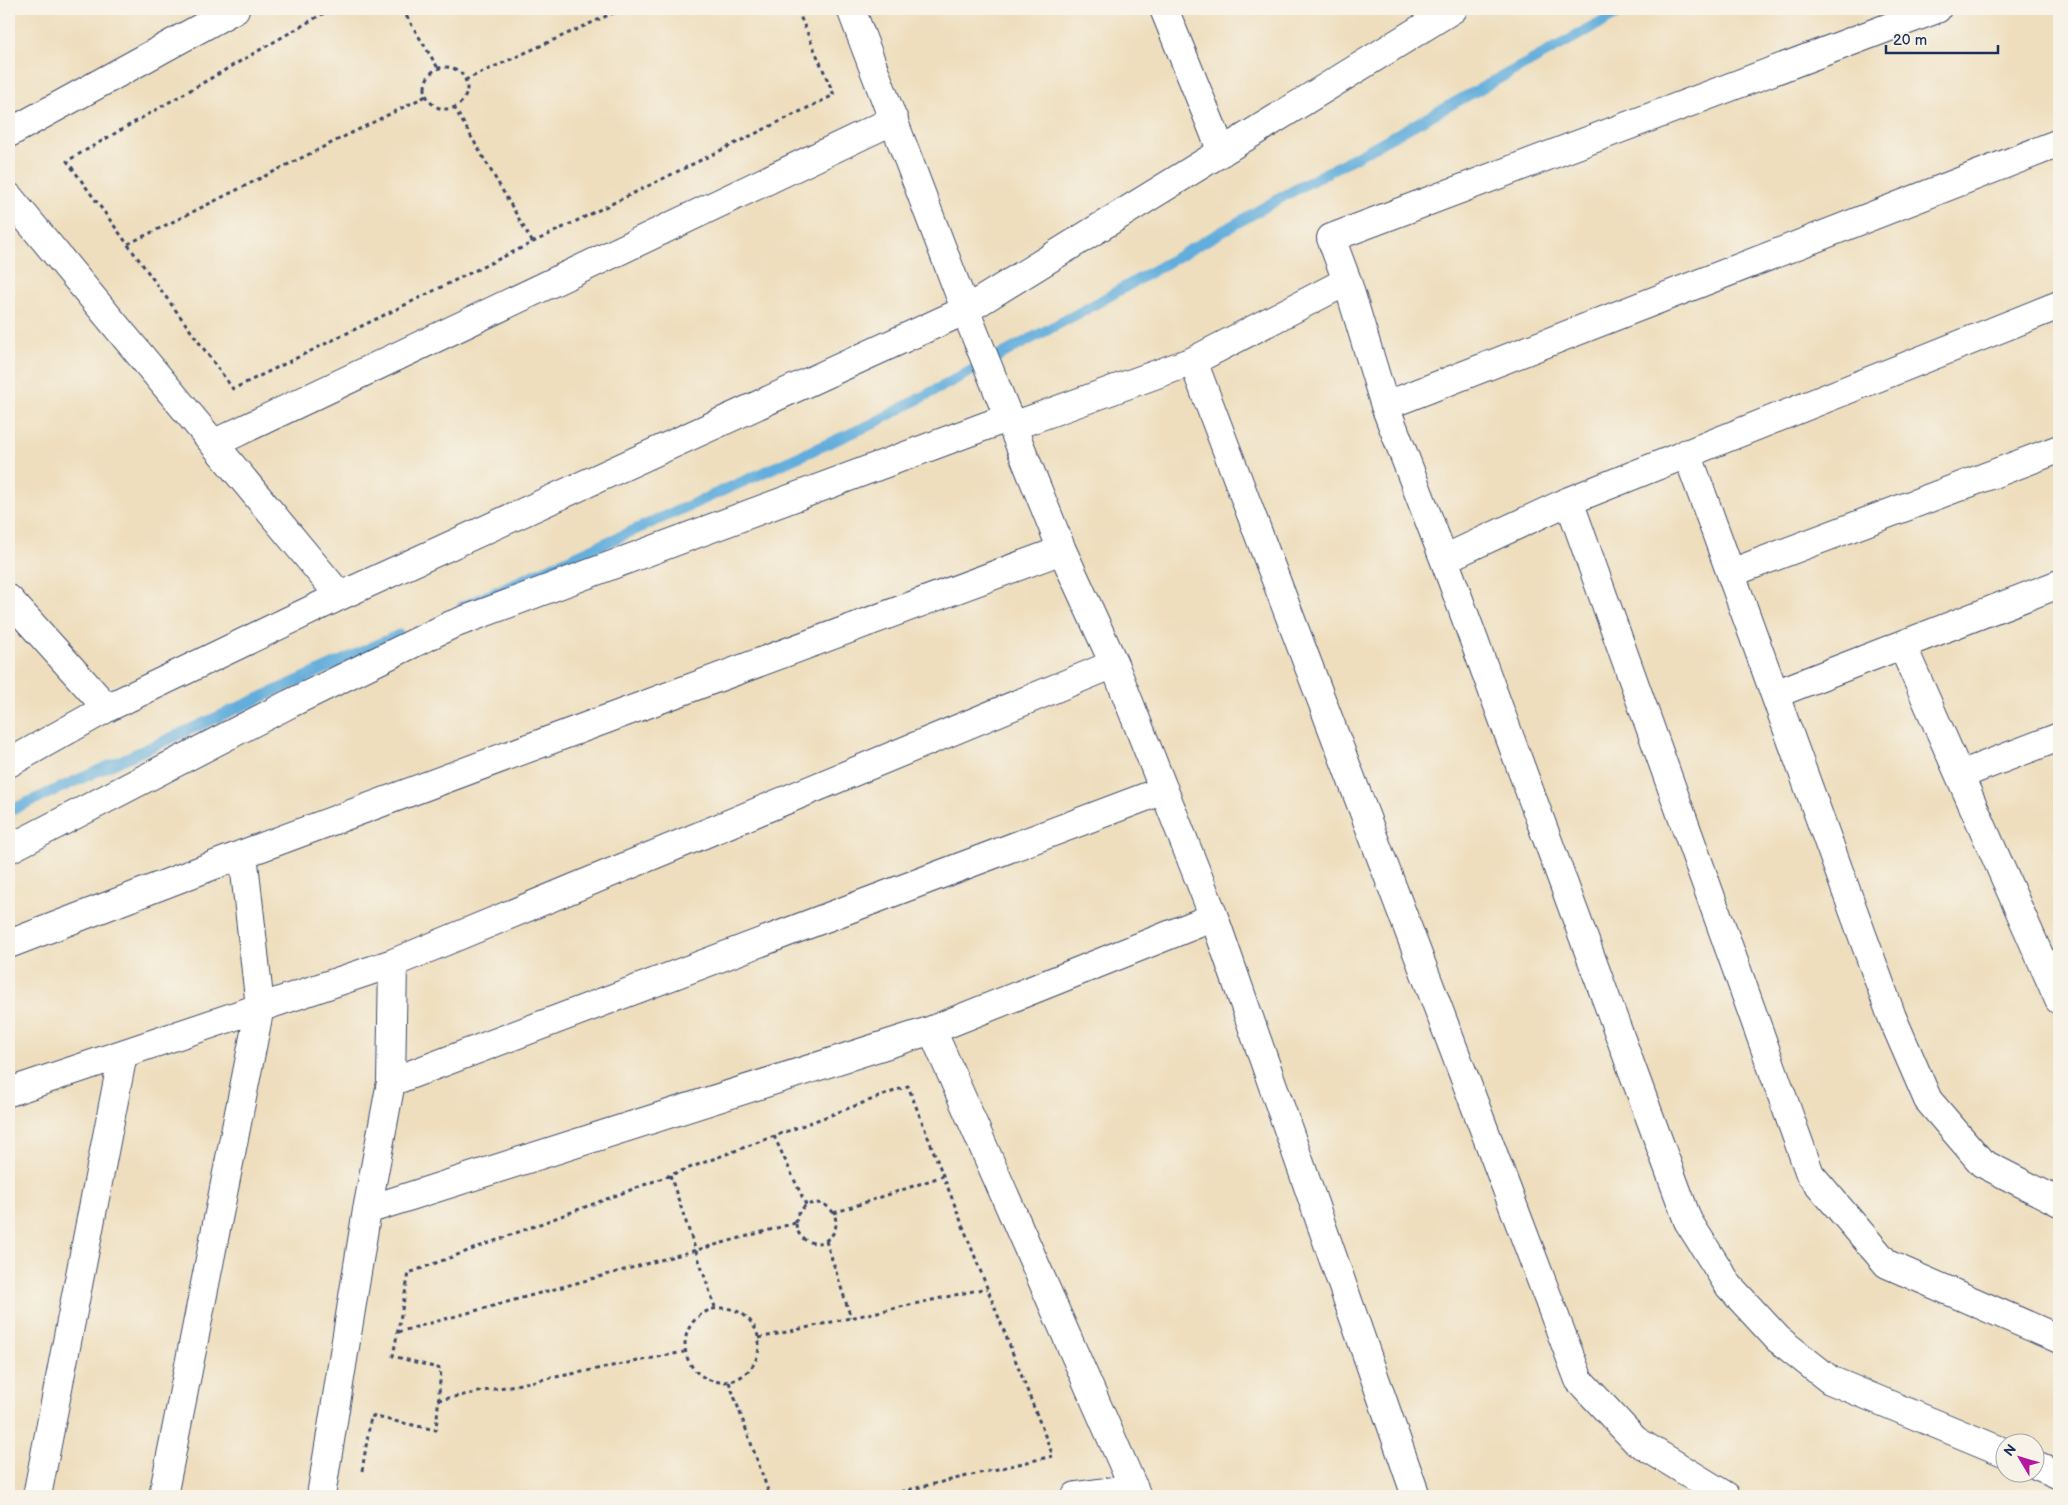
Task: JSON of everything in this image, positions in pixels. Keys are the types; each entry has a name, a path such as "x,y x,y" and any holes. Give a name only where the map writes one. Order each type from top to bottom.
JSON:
{"street":[{"path":"9,133 235,9"},
{"path":"851,9 968,316 1062,550 1114,664 1214,917 1416,1496"},
{"path":"1164,9 1222,152"},
{"path":"1937,9 1331,238 1347,281 1386,406 1688,1221 1729,1286 1778,1339 1830,1380 1996,1449"},
{"path":"9,763 107,708 340,596 968,316 1439,13"},
{"path":"215,443 894,120"},
{"path":"1386,406 2059,143"},
{"path":"9,197 340,596"},
{"path":"9,850 288,704 451,625 1009,417 1193,361 1347,281"},
{"path":"1444,559 1569,501 2059,305"},
{"path":"1193,361 1579,1380 1635,1440 1726,1496"},
{"path":"1731,573 2059,448"},
{"path":"1687,453 1892,1017 1928,1100 1982,1163 2059,1202"},
{"path":"1569,501 1810,1174 1887,1264 2059,1339"},
{"path":"9,944 243,854 1062,550"},
{"path":"1775,694 2059,584"},
{"path":"9,599 107,708"},
{"path":"1902,645 2059,1000"},
{"path":"9,1092 393,962 1114,664"},
{"path":"1960,775 2059,737"},
{"path":"391,1082 1164,790"},
{"path":"163,1496 260,1007 243,854"},
{"path":"367,1210 932,1030 1214,917"},
{"path":"321,1496 367,1210 391,1082 393,962"},
{"path":"932,1030 1135,1492 1076,1496"},
{"path":"37,1496 123,1054"},
{"path":"2046,1469 2059,1475"}],"path":[{"path":"331,9 67,161 233,388 834,95 797,9"},
{"path":"402,9 438,68"},
{"path":"465,80 622,9"},
{"path":"448,67 458,71 465,80 467,91 462,101 454,107 443,109 433,105 426,96 425,86 429,75 438,68 448,67"},
{"path":"128,244 426,96"},
{"path":"454,107 532,243"},
{"path":"360,1478 371,1416 436,1430 441,1369 393,1356 409,1273 908,1086 1053,1456 882,1496"},
{"path":"774,1136 806,1205"},
{"path":"670,1176 715,1307"},
{"path":"834,1213 943,1176"},
{"path":"816,1202 826,1205 834,1213 837,1223 834,1233 826,1241 816,1244 805,1241 798,1234 795,1223 798,1213 806,1205 816,1202"},
{"path":"398,1332 795,1223"},
{"path":"826,1241 851,1318"},
{"path":"759,1338 987,1288"},
{"path":"715,1307 730,1308 743,1314 754,1324 759,1338 759,1353 753,1366 742,1377 729,1382 714,1382 700,1376 690,1365 684,1352 685,1337 691,1323 701,1313 715,1307"},
{"path":"438,1400 684,1352"},
{"path":"729,1382 770,1496"}],"waterway":[{"path":"462,607 872,424 1090,307 1284,196 1626,9"},
{"path":"9,811 399,635"}]}
